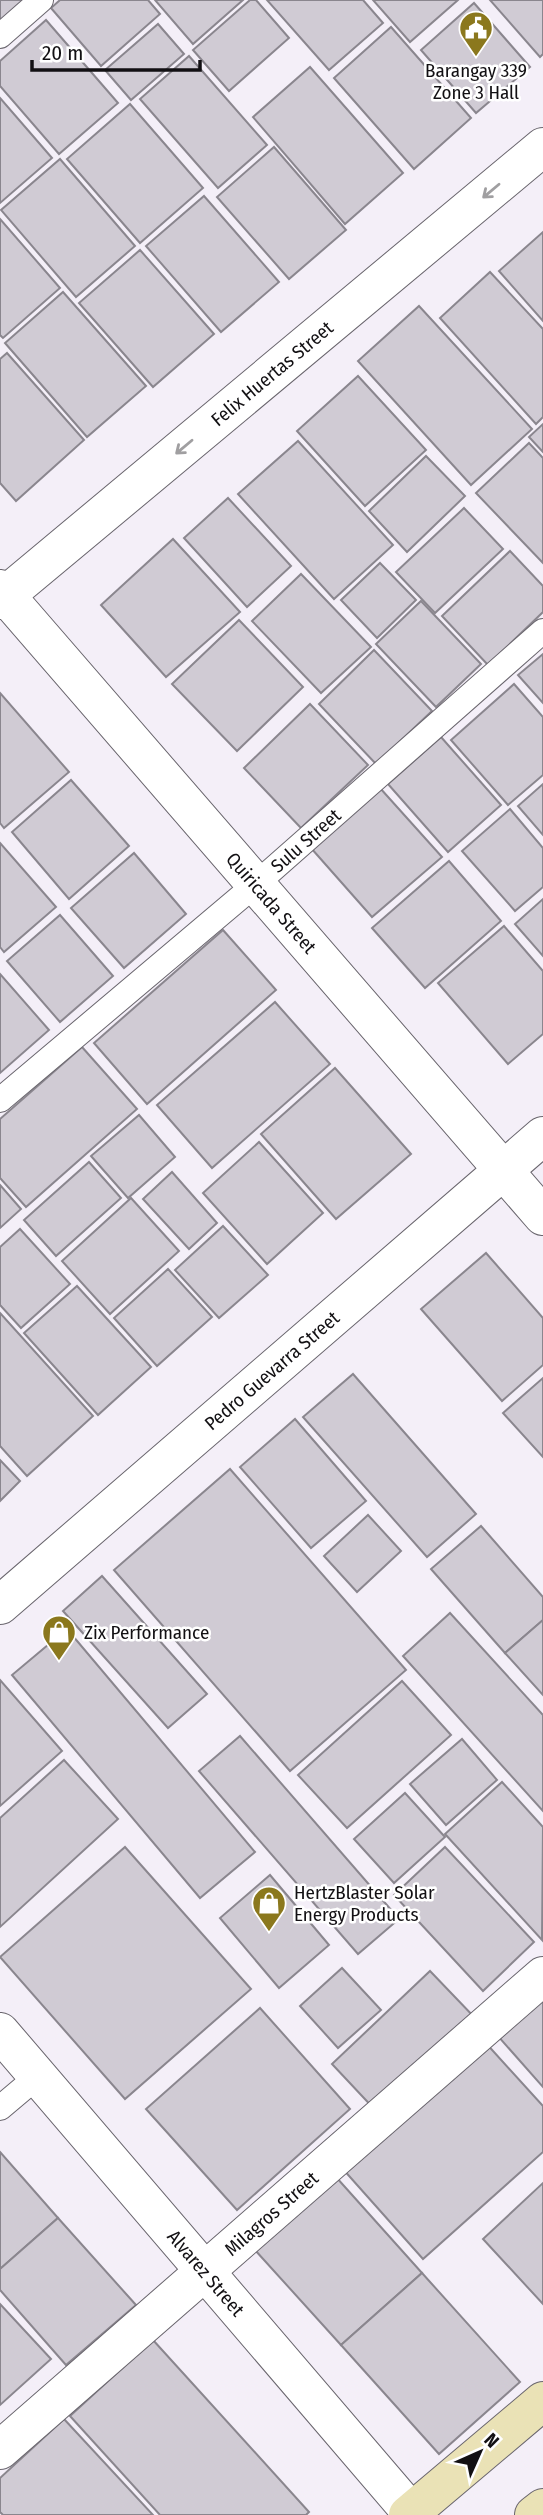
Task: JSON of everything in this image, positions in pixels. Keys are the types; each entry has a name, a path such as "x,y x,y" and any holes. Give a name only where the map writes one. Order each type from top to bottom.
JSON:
{"main road":[{"path":"411,2514 543,2401"},
{"path":"534,2515 543,2508"}],"street":[{"name":"Felix Huertas Street","path":"2,595 543,148"},
{"name":"Quiricada Street","path":"2,595 543,1216"},
{"name":"Pedro Guevarra Street","path":"0,1605 543,1136"},
{"name":"Milagros Street","path":"0,2450 543,1976"},
{"name":"Alvarez Street","path":"0,2032 411,2514"}],"lane":[{"path":"0,36 41,0"},
{"name":"Sulu Street","path":"0,1100 256,884 543,631"},
{"path":"0,2108 38,2076"}],"building":[{"path":"0,0 25,0 0,22"},
{"path":"60,0 148,0 160,14 101,66 51,8"},
{"path":"155,0 243,0 193,44"},
{"path":"250,0 256,0 289,38 229,91 193,50"},
{"path":"267,0 363,0 383,23 329,70"},
{"path":"373,0 458,0 410,42"},
{"path":"490,0 543,0 543,54 540,57"},
{"name":"Barangay 339 Zone 3 Hall","path":"474,3 530,67 476,113 421,50"},
{"path":"46,20 118,103 59,154 0,86 0,61"},
{"path":"158,24 184,54 131,100 105,70"},
{"path":"391,27 471,118 414,169 334,78"},
{"path":"189,56 267,145 218,188 140,99"},
{"path":"310,67 403,173 345,224 253,117"},
{"path":"0,98 52,158 0,203"},
{"path":"130,104 203,188 140,243 67,159"},
{"path":"274,147 346,230 289,279 217,197"},
{"path":"60,159 135,246 76,297 1,210"},
{"path":"204,196 279,282 221,332 146,246"},
{"path":"0,219 60,288 3,338 0,335"},
{"path":"543,232 543,321 499,271"},
{"path":"140,250 214,334 153,387 79,303"},
{"path":"490,272 543,329 543,417 536,424 440,318"},
{"path":"63,292 146,386 87,437 5,343"},
{"path":"419,306 532,429 471,485 358,361"},
{"path":"7,353 84,440 16,501 0,483 0,359"},
{"path":"358,376 426,450 365,506 297,431"},
{"path":"543,424 543,452 529,437"},
{"path":"298,441 393,545 334,599 238,494"},
{"path":"529,443 543,458 543,563 476,493"},
{"path":"426,456 465,496 407,552 369,511"},
{"path":"228,498 291,566 247,607 184,538"},
{"path":"464,508 503,549 435,613 396,572"},
{"path":"173,539 240,612 166,677 101,605"},
{"path":"510,551 543,586 543,612 488,665 442,616"},
{"path":"380,563 416,600 377,638 341,600"},
{"path":"301,574 371,647 321,693 252,621"},
{"path":"421,601 481,664 436,707 376,644"},
{"path":"239,620 303,687 237,751 172,684"},
{"path":"374,650 432,711 376,764 319,704"},
{"path":"543,654 543,703 518,675"},
{"path":"514,684 543,717 543,775 508,805 451,740"},
{"path":"0,693 69,772 4,828 0,823"},
{"path":"310,704 368,765 301,828 244,768"},
{"path":"441,737 501,805 448,852 388,784"},
{"path":"71,780 129,846 69,899 12,832"},
{"path":"543,784 543,835 518,806"},
{"path":"380,788 442,857 372,917 311,848"},
{"path":"510,809 543,848 543,887 515,911 462,851"},
{"path":"0,843 56,907 4,952 0,947"},
{"path":"134,853 186,914 124,968 71,908"},
{"path":"449,861 501,921 425,988 372,928"},
{"path":"543,899 543,956 515,924"},
{"path":"60,915 113,976 60,1022 7,961"},
{"path":"504,926 543,971 543,1034 508,1064 438,983"},
{"path":"223,930 276,990 147,1104 94,1043"},
{"path":"0,974 49,1030 0,1073"},
{"path":"275,1002 330,1064 212,1168 157,1105"},
{"path":"82,1047 137,1109 26,1207 0,1178 0,1119"},
{"path":"335,1068 411,1154 336,1219 261,1134"},
{"path":"139,1115 175,1157 128,1198 91,1156"},
{"path":"259,1142 323,1213 267,1264 203,1193"},
{"path":"89,1162 121,1198 56,1256 24,1220"},
{"path":"172,1172 217,1223 189,1249 143,1199"},
{"path":"0,1185 21,1209 0,1228"},
{"path":"131,1198 179,1251 110,1314 62,1261"},
{"path":"223,1226 268,1275 219,1318 175,1270"},
{"path":"20,1229 70,1284 21,1328 0,1305 0,1247"},
{"path":"486,1253 543,1318 543,1365 502,1401 421,1309"},
{"path":"168,1269 212,1317 157,1366 114,1318"},
{"path":"77,1286 151,1367 98,1415 24,1333"},
{"path":"0,1313 93,1416 27,1476 0,1446"},
{"path":"353,1374 476,1514 427,1557 303,1417"},
{"path":"543,1378 543,1457 503,1413"},
{"path":"295,1419 366,1501 311,1548 240,1467"},
{"path":"0,1460 20,1481 0,1501"},
{"path":"230,1469 406,1670 290,1771 114,1570"},
{"path":"368,1515 401,1551 357,1592 324,1556"},
{"path":"481,1526 543,1597 543,1620 505,1653 431,1569"},
{"path":"102,1576 207,1694 168,1728 63,1611"},
{"path":"450,1613 543,1715 543,1811 403,1656"},
{"path":"543,1620 543,1695 505,1653"},
{"path":"67,1629 255,1852 200,1898 12,1675"},
{"path":"0,1680 62,1751 0,1806"},
{"path":"402,1681 451,1735 347,1828 298,1775"},
{"path":"240,1736 399,1919 358,1954 199,1771"},
{"path":"462,1739 497,1780 446,1825 410,1784"},
{"path":"64,1760 118,1819 0,1927 0,1818"},
{"path":"502,1782 543,1827 542,1940 445,1834"},
{"path":"405,1793 445,1837 394,1883 354,1839"},
{"path":"125,1847 251,1989 125,2099 0,1957"},
{"path":"445,1847 534,1942 483,1991 394,1895"},
{"path":"270,1875 329,1945 279,1988 220,1918"},
{"path":"342,1968 381,2010 338,2048 300,2006"},
{"path":"430,1971 477,2020 378,2113 332,2064"},
{"path":"543,1979 543,2087 490,2027"},
{"path":"260,2008 350,2109 237,2210 146,2109"},
{"path":"484,2041 543,2106 543,2152 423,2259 342,2168"},
{"path":"0,2152 58,2218 0,2269"},
{"path":"336,2177 422,2273 341,2345 255,2250"},
{"path":"543,2183 543,2304 483,2239"},
{"path":"58,2218 136,2305 66,2365 0,2290 0,2269"},
{"path":"422,2273 520,2382 439,2454 341,2345"},
{"path":"0,2304 51,2359 0,2405"},
{"path":"153,2340 309,2512 306,2515 160,2515 70,2416"},
{"path":"64,2419 153,2515 3,2515 0,2512 0,2478"}],"place":[{"name":"Barangay 339 Zone 3 Hall","path":"476,58"},
{"name":"Zix Performance","path":"59,1662"},
{"name":"HertzBlaster Solar Energy Products","path":"269,1933"}]}
